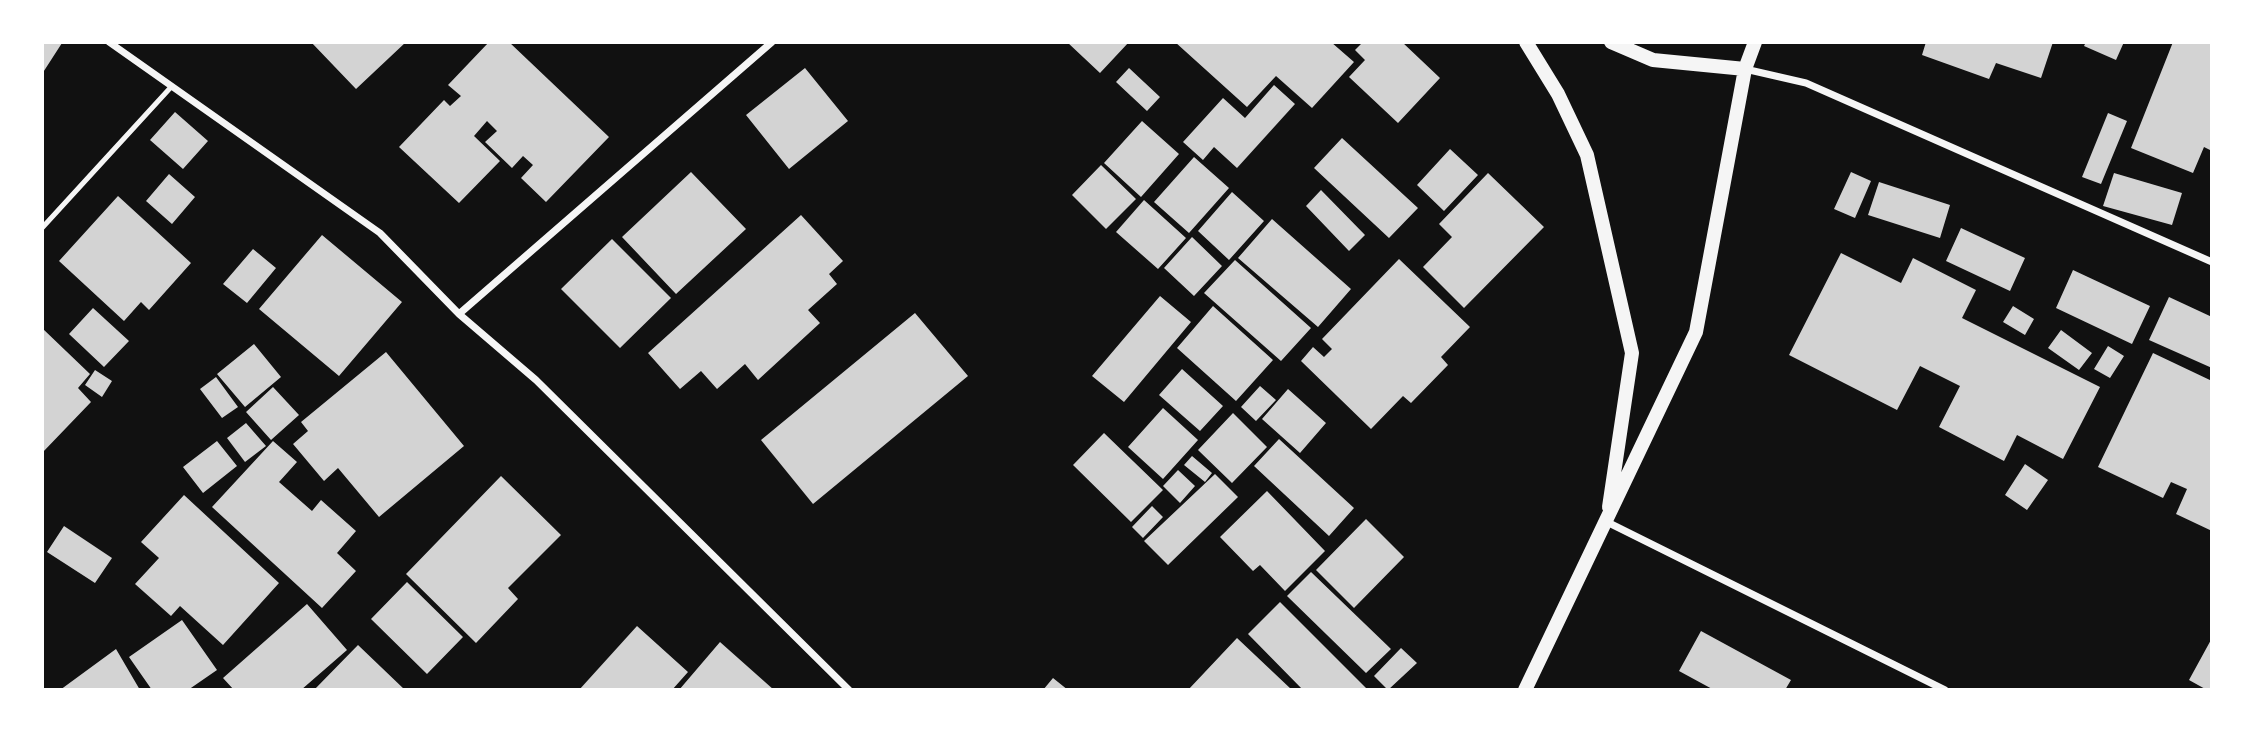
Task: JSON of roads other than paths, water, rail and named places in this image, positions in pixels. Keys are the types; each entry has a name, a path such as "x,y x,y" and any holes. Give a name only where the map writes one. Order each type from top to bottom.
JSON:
{"main road":[{"path":"1527,42 1558,94 1587,155 1632,353 1607,523"},
{"path":"1611,42 1653,60 1745,69"},
{"path":"1525,690 1696,332 1745,69 1755,42"}],"street":[{"path":"109,42 380,233 459,314 536,380 849,690"},
{"path":"459,314 772,42"},
{"path":"1745,69 1807,83 2212,261"},
{"path":"1607,523 1945,690"}],"lane":[{"path":"42,228 172,86"}]}
